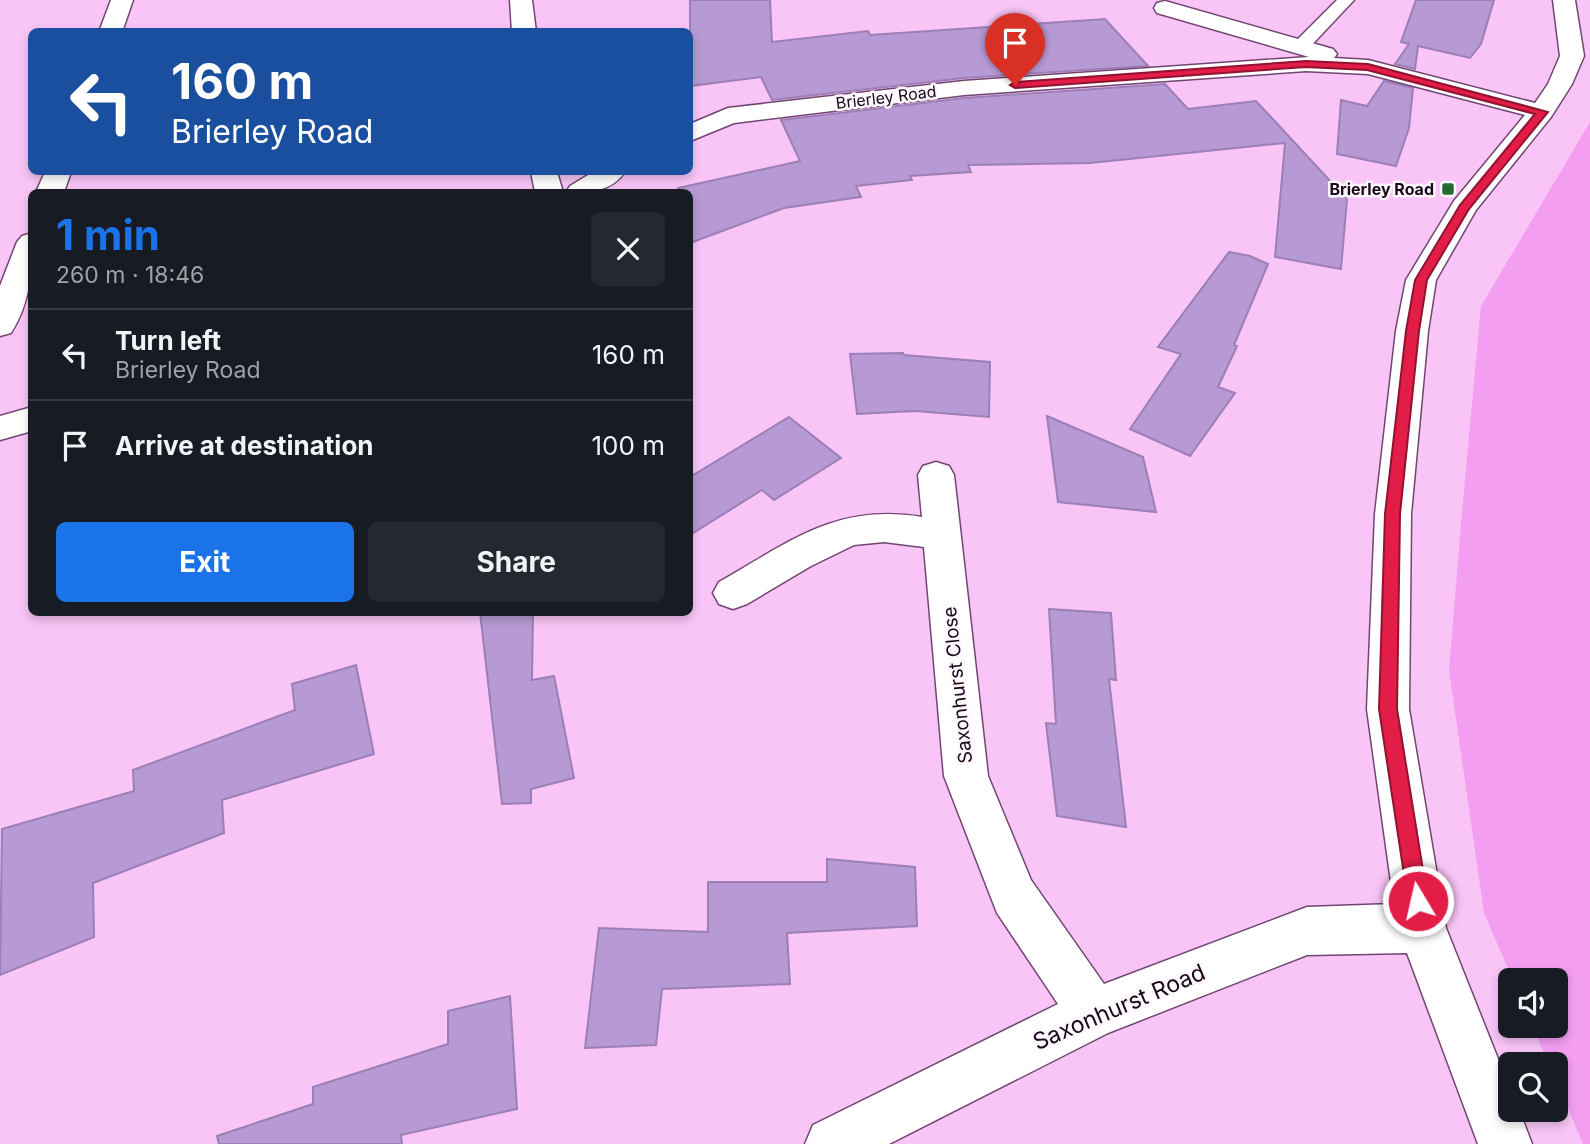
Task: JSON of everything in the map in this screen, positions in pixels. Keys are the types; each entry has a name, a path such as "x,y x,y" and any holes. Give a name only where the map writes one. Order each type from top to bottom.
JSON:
{"street":[{"path":"112,28 122,0"},
{"path":"521,0 524,28"},
{"path":"1505,1144 1422,928 1388,709 1392,514 1412,331 1421,280 1464,208 1542,112 1560,84 1572,56 1564,0"},
{"path":"1162,4 1368,67"},
{"path":"1162,4 1216,71"},
{"name":"Brierley Road","path":"693,132 728,116 964,88 1306,64 1368,67 1542,112"},
{"path":"693,119 728,116"},
{"path":"585,189 606,175"},
{"path":"0,326 28,252"},
{"path":"0,428 28,420"},
{"name":"Saxonhurst Close","path":"936,475 967,776 1014,896 1094,1013"},
{"path":"733,593 834,537 862,528 887,527 942,534"},
{"name":"Saxonhurst Road","path":"832,1144 1094,1013 1307,931 1422,928"}],"lane":[{"path":"1300,47 1346,0"}],"shaded area":[{"path":"1590,122 1590,1144 1583,1144 1568,1108 1568,1052 1544,1052 1537,1038 1568,1038 1568,968 1508,968 1484,913 1449,670 1481,306"}],"building":[{"path":"690,0 770,0 772,42 868,31 870,35 1105,19 1148,66 964,78 772,100 761,77 693,86 693,28 690,28"},
{"path":"1416,0 1494,0 1481,44 1470,58 1418,46 1415,69 1395,64 1409,44 1401,42"},
{"path":"1384,81 1413,88 1409,128 1396,166 1337,154 1341,100 1367,106"},
{"path":"1165,84 1188,109 1256,101 1347,199 1341,269 1275,257 1285,143 1090,163 968,165 971,172 910,176 912,180 856,186 861,197 784,208 693,242 693,189 678,188 800,161 781,120 964,98"},
{"path":"1229,252 1250,256 1268,264 1234,345 1237,346 1218,387 1235,393 1190,456 1130,429 1181,354 1158,347"},
{"path":"903,353 990,362 989,417 915,411 857,414 850,354"},
{"path":"1047,416 1143,457 1156,512 1058,502"},
{"path":"789,417 841,458 774,500 762,490 693,533 693,475"},
{"path":"1049,609 1111,613 1116,680 1109,679 1126,827 1057,816 1046,723 1056,724"},
{"path":"480,616 533,616 532,680 554,676 574,778 531,789 531,803 502,804"},
{"path":"356,665 374,754 222,800 224,833 93,883 94,937 0,975 2,829 134,791 133,770 295,710 292,684"},
{"path":"827,859 915,867 917,926 787,933 790,984 662,989 656,1045 585,1048 599,928 708,932 708,882 827,882"},
{"path":"510,996 517,1109 401,1135 402,1144 219,1144 217,1136 313,1104 313,1087 448,1044 448,1011"}],"place":[{"name":"Brierley Road","path":"1448,189"}],"route":[{"path":"1015,85 1306,64 1368,67 1542,112 1464,208 1421,280 1412,331 1392,514 1388,709 1418,901"}]}
